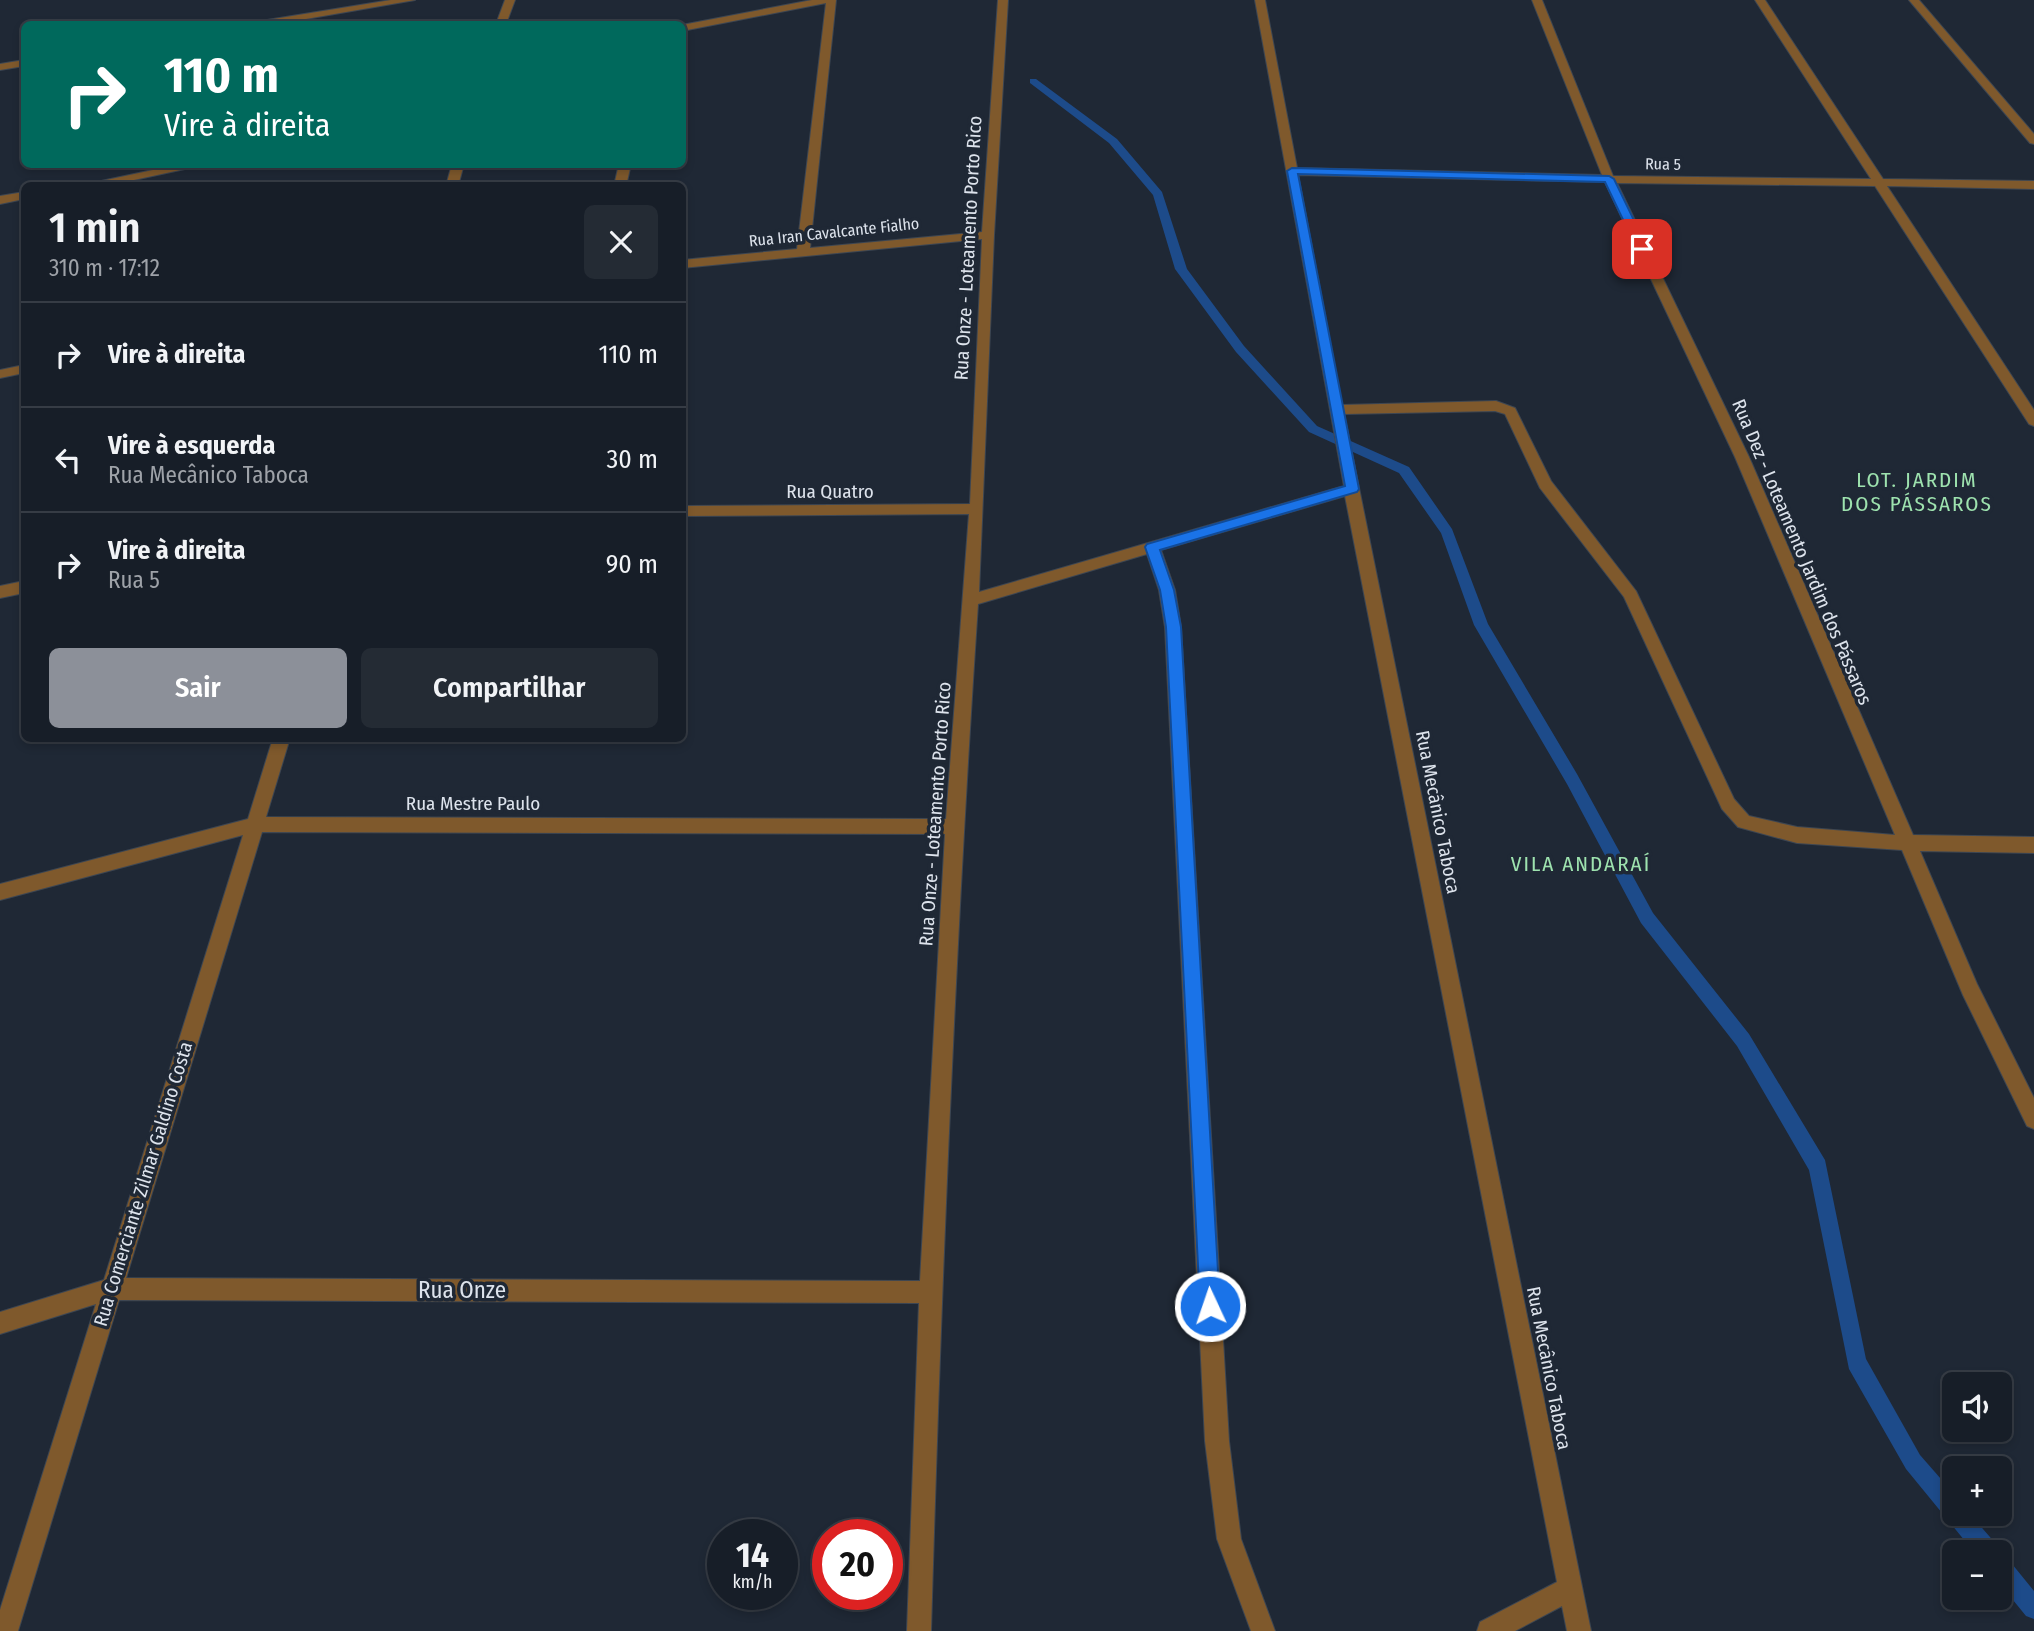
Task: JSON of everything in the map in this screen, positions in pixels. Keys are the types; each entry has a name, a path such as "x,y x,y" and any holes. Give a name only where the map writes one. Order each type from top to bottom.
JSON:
{"street":[{"path":"280,21 410,0"},
{"path":"502,21 510,0"},
{"path":"686,27 830,0 803,253"},
{"name":"Rua Onze - Loteamento Porto Rico","path":"919,1631 930,1292 954,827 977,509 988,235 1003,0"},
{"name":"Rua Mecânico Taboca","path":"1260,0 1336,410 1579,1631"},
{"name":"Rua Dez - Loteamento Jardim dos Pássaros","path":"1537,0 1609,179 1742,457 1970,989 2034,1119"},
{"path":"1760,0 2034,421"},
{"path":"1914,0 2034,141"},
{"path":"0,67 21,64"},
{"path":"106,182 181,168"},
{"name":"Rua 5","path":"1292,171 2034,185"},
{"path":"0,200 21,196"},
{"name":"Rua Iran Cavalcante Fialho","path":"686,264 988,235"},
{"path":"0,374 21,370"},
{"path":"1336,410 1496,406 1510,411 1544,481 1567,515 1619,576 1631,595 1728,804 1738,817 1761,828 1797,835 1906,843 2034,845"},
{"path":"970,600 1352,489"},
{"name":"Rua Quatro","path":"686,511 977,509"},
{"path":"1152,547 1167,590 1174,627 1217,1441 1229,1539 1263,1631"},
{"path":"0,592 21,588"},
{"name":"Rua Comerciante Zilmar Galdino Costa","path":"6,1631 281,742"},
{"name":"Rua Mestre Paulo","path":"0,892 256,824 954,827"},
{"name":"Rua Onze","path":"0,1323 110,1289 930,1292"},
{"path":"1489,1631 1571,1588"}],"waterway":[{"path":"1033,81 1113,141 1158,194 1181,269 1240,349 1313,429 1404,470 1447,532 1481,625 1572,779 1647,918 1743,1040 1818,1167 1856,1362 1913,1462 1942,1497"},
{"path":"1966,1526 1978,1540"},
{"path":"2012,1581 2034,1608"}],"district":[{"name":"LOT. JARDIM DOS PÁSSAROS","path":"1917,492"},
{"name":"VILA ANDARAÍ","path":"1581,864"}],"route":[{"path":"1210,1306 1174,627 1167,590 1152,547 1352,489 1292,171 1609,179 1642,249"}]}
